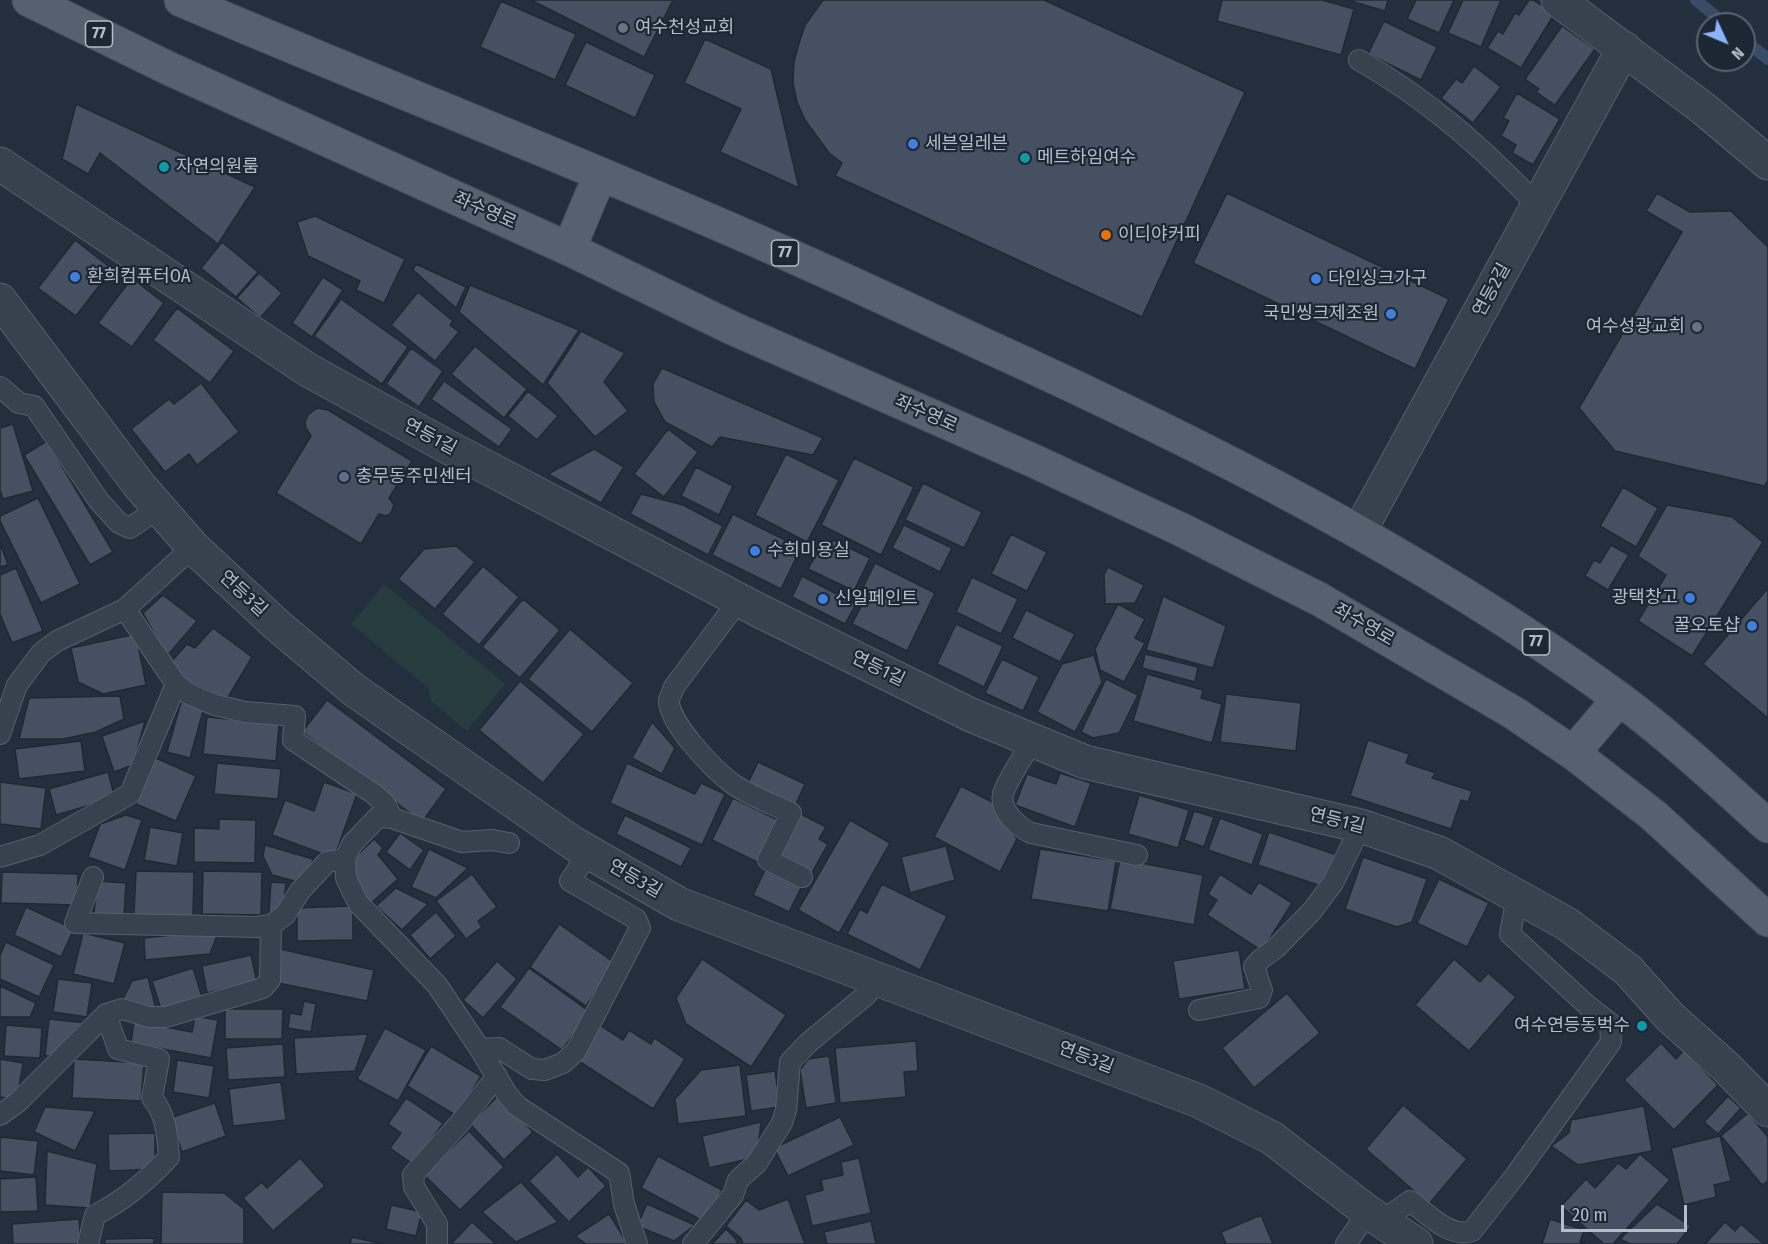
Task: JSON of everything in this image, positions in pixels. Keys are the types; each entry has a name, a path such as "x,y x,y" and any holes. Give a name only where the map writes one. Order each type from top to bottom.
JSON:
{"main road":[{"name":"좌수영로","path":"28,0 181,74 569,249 732,328 1034,461 1201,539 1319,599 1514,713 1573,753 1653,815 1768,920"},
{"name":"77","path":"181,0 770,246 1083,390 1224,458 1359,532 1472,600 1619,699 1702,767 1768,826"},
{"path":"569,249 600,175"},
{"path":"1573,753 1619,699"}],"street":[{"path":"1557,0 1704,108 1768,164"},
{"name":"연등2길","path":"1359,532 1624,48"},
{"name":"연등1길","path":"0,164 308,370 448,447 739,600 971,715 1084,762 1361,826 1439,853 1567,924 1628,970 1670,1017 1726,1067 1768,1110"},
{"name":"연등3길","path":"0,300 139,485 193,547 277,625 354,690 573,843 679,904 1199,1101 1272,1138 1375,1217 1416,1244"}],"lane":[{"path":"1359,60 1409,89 1432,107 1499,165 1538,206"},
{"path":"0,387 19,404 34,406 99,501 119,523 130,528 159,508"},
{"path":"0,734 17,685 41,653 57,641 125,609 193,547"},
{"path":"739,600 674,687 669,700 672,713 684,733 734,785 791,813 768,860 802,877"},
{"path":"125,609 176,684 189,694 215,705 246,712 295,716 293,740 374,795 385,804 392,818"},
{"path":"0,857 40,845 130,794 176,684"},
{"path":"1033,740 1003,794 1004,805 1019,827 1031,833 1137,855"},
{"path":"509,843 492,840 462,842 392,818 378,817 352,844 345,859 346,879 358,903 437,985 507,1094 518,1106 619,1173 624,1204 637,1244"},
{"path":"1199,1010 1259,998 1262,990 1254,967 1312,911 1333,883 1361,826"},
{"path":"480,1049 499,1048 532,1069 546,1070 563,1063 576,1051 640,928 636,919 570,881 589,852"},
{"path":"93,877 75,923 257,927 271,925 285,915 300,891 327,861 345,859"},
{"path":"1346,1244 1375,1217 1410,1201 1454,1232 1464,1234 1472,1231 1515,1176 1611,1042 1610,1023 1588,1006 1510,934 1517,896"},
{"path":"0,1116 18,1102 106,1014 122,1009 149,1017 166,1017 263,987 270,980 271,925"},
{"path":"693,1244 734,1195 738,1180 757,1163 782,1123 786,1110 790,1062 808,1043 865,996 880,980"},
{"path":"88,1244 95,1215 130,1192 154,1173 169,1157 165,1123 159,1107 152,1098 159,1059 118,1050 106,1014"},
{"path":"437,1244 437,1224 414,1187 413,1175 459,1124 497,1076"}],"green space":[{"path":"384,584 505,684 467,731 431,701 428,688 351,624"}],"building":[{"name":"여수천성교회","path":"531,0 673,0 644,57"},
{"name":"메트하임여수","path":"823,0 1044,0 1245,92 1142,317 835,176 842,163 829,153 805,120 797,102 793,83 794,62 805,25"},
{"path":"1222,0 1322,0 1354,9 1341,55 1217,21"},
{"path":"1347,0 1388,0 1385,11"},
{"path":"1416,0 1454,0 1439,33 1407,19"},
{"path":"1463,0 1501,0 1481,47 1448,33"},
{"path":"1529,0 1555,13 1521,68 1487,48 1498,31 1503,34 1515,13 1519,15"},
{"path":"501,1 576,34 555,80 480,47"},
{"path":"1384,21 1437,47 1421,80 1368,54"},
{"path":"1562,26 1595,49 1555,105 1536,92 1539,89 1525,79"},
{"path":"705,39 771,69 799,188 720,152 741,109 684,83"},
{"path":"586,42 655,75 635,118 565,85"},
{"path":"1474,66 1501,87 1473,123 1441,98 1456,79 1462,83"},
{"path":"1517,93 1560,119 1533,165 1512,153 1516,145 1501,136 1509,121 1503,118"},
{"name":"자연의원룸","path":"76,104 255,187 218,244 100,153 88,174 62,159"},
{"path":"1227,193 1449,299 1415,369 1193,263"},
{"name":"여수성광교회","path":"1657,193 1690,212 1731,211 1768,247 1768,481 1764,486 1615,451 1579,408 1682,232 1646,211"},
{"path":"315,216 405,259 384,303 356,290 360,281 308,256 297,222"},
{"path":"75,240 112,269 76,316 38,288"},
{"path":"222,242 258,272 236,297 201,268"},
{"path":"416,264 466,287 456,308 413,270"},
{"path":"259,273 282,293 260,318 237,298"},
{"path":"323,277 343,290 312,337 292,323"},
{"path":"132,278 164,303 132,347 98,323"},
{"path":"470,285 579,330 543,385 459,312"},
{"path":"418,292 453,321 450,325 459,332 435,361 391,325"},
{"path":"341,299 408,347 382,384 314,336"},
{"path":"177,308 234,351 210,383 153,340"},
{"path":"581,331 625,353 604,382 628,411 595,437 547,383"},
{"path":"475,346 527,389 504,418 451,374"},
{"path":"411,348 443,371 419,407 386,384"},
{"path":"662,368 823,438 813,455 720,437 712,447 665,422 654,402 653,384"},
{"path":"444,381 512,429 499,447 431,399"},
{"path":"201,383 239,432 197,465 189,454 165,472 131,429 169,399 174,404"},
{"path":"528,391 558,416 537,440 508,416"},
{"name":"충무동주민센터","path":"317,408 328,410 412,461 389,498 394,505 391,513 386,516 379,514 361,544 276,493 311,436 305,422 308,415"},
{"path":"13,424 33,491 3,499 0,490 0,428"},
{"path":"668,429 698,452 664,497 634,474"},
{"path":"47,441 113,552 90,565 24,455"},
{"path":"594,449 624,467 601,503 548,474"},
{"path":"786,454 839,480 807,542 755,515"},
{"path":"854,458 914,487 881,555 821,525"},
{"path":"696,467 733,486 719,515 681,496"},
{"path":"923,483 982,512 964,548 905,520"},
{"path":"1623,487 1658,508 1636,547 1600,526"},
{"path":"641,494 683,505 723,526 708,555 630,514"},
{"path":"38,498 80,584 41,603 0,521 0,516"},
{"name":"광택창고","path":"1667,505 1732,517 1763,542 1692,656 1638,621 1666,575 1638,556"},
{"path":"733,514 801,548 781,589 712,555"},
{"path":"904,525 952,548 940,572 892,548"},
{"path":"1011,534 1047,552 1027,591 991,574"},
{"path":"833,540 870,558 854,591 808,569 817,553 824,557"},
{"path":"0,543 8,565 0,567"},
{"path":"1611,545 1629,555 1608,590 1585,576 1594,560 1600,563"},
{"path":"456,546 475,562 435,609 398,579 424,549"},
{"path":"875,563 935,593 907,651 852,624 865,599 859,596"},
{"path":"483,566 519,597 479,645 442,614"},
{"path":"1108,567 1144,585 1135,603 1105,604 1104,575"},
{"path":"16,568 43,631 12,643 0,614 0,575"},
{"path":"802,576 856,604 845,624 792,597"},
{"path":"972,577 1018,599 1001,634 956,612"},
{"name":"꿀오토샵","path":"1768,588 1768,718 1703,664"},
{"path":"163,595 197,621 167,656 143,613"},
{"path":"1163,596 1226,626 1213,668 1146,650"},
{"path":"523,599 560,630 520,678 482,647"},
{"path":"1118,604 1145,619 1135,638 1145,643 1124,682 1100,670 1095,649"},
{"path":"1026,610 1075,634 1060,662 1012,638"},
{"path":"956,624 1003,646 984,687 937,664"},
{"path":"213,628 252,657 227,699 185,681 171,662 187,644 195,648"},
{"path":"570,629 633,683 592,732 528,679"},
{"path":"136,634 146,685 103,694 78,682 71,648"},
{"path":"1145,654 1198,667 1195,682 1142,668"},
{"path":"1094,655 1102,682 1075,732 1037,712 1062,664"},
{"path":"1002,659 1039,677 1023,711 985,693"},
{"path":"1147,674 1203,690 1201,698 1222,704 1212,743 1133,721"},
{"path":"1106,679 1138,695 1119,733 1093,738 1081,732"},
{"path":"520,681 584,734 543,783 479,730"},
{"path":"1226,694 1301,703 1296,751 1220,742"},
{"path":"120,696 124,719 96,732 63,739 19,739 29,698"},
{"path":"327,700 446,789 422,822 302,732"},
{"path":"181,702 204,708 190,758 167,752"},
{"path":"207,717 279,724 276,761 203,754"},
{"path":"145,721 133,765 114,772 102,736"},
{"path":"652,722 675,748 662,774 632,758"},
{"path":"1368,740 1409,754 1406,763 1436,773 1432,778 1472,791 1468,802 1461,800 1451,829 1350,796"},
{"path":"81,741 85,771 19,779 15,749"},
{"path":"156,758 196,776 176,821 136,804"},
{"path":"758,762 805,784 795,806 748,783"},
{"path":"217,763 281,769 278,799 214,794"},
{"path":"627,763 695,794 701,783 725,794 702,845 610,803"},
{"path":"108,772 115,798 56,815 49,789"},
{"path":"1060,773 1091,783 1075,827 1015,805 1027,774 1056,784"},
{"path":"0,782 46,788 41,829 0,824"},
{"path":"324,782 357,794 334,858 272,835 285,800 314,811"},
{"path":"961,786 992,802 1017,839 1000,872 934,837"},
{"path":"1139,795 1189,810 1178,848 1128,834"},
{"path":"733,798 782,822 761,864 712,840"},
{"path":"1194,811 1214,817 1204,847 1184,840"},
{"path":"799,813 826,827 819,839 828,844 810,876 775,857"},
{"path":"126,815 142,820 125,870 88,857 100,824"},
{"path":"625,815 691,848 681,867 616,834"},
{"path":"1220,818 1263,834 1252,865 1208,850"},
{"path":"219,819 256,820 255,863 194,862 194,828 219,829"},
{"path":"850,820 890,843 839,933 798,910"},
{"path":"150,827 183,833 177,866 144,860"},
{"path":"1269,832 1337,855 1327,888 1258,865"},
{"path":"400,833 424,850 410,870 386,852"},
{"path":"374,839 383,848 378,855 398,879 370,904 354,876 351,861"},
{"path":"265,845 313,859 306,884 272,875 263,856"},
{"path":"946,846 955,880 910,893 901,857"},
{"path":"429,849 468,868 436,898 411,887"},
{"path":"1040,849 1116,861 1108,911 1031,899"},
{"path":"1363,857 1427,879 1412,922 1397,927 1345,909"},
{"path":"1120,859 1203,875 1194,925 1110,909"},
{"path":"767,866 803,884 789,912 753,895"},
{"path":"136,871 194,872 193,916 134,915"},
{"path":"203,871 262,872 261,915 202,914"},
{"path":"2,872 78,874 77,905 1,903"},
{"path":"472,874 497,907 478,921 482,927 466,939 436,901"},
{"path":"1220,874 1251,894 1259,882 1292,903 1262,951 1207,915 1217,900 1208,894"},
{"path":"1439,879 1489,903 1467,947 1417,923"},
{"path":"97,881 126,883 124,915 94,914"},
{"path":"271,882 286,883 283,913 269,912"},
{"path":"882,884 947,916 920,970 847,934 860,909 867,913"},
{"path":"396,888 428,904 402,930 376,906"},
{"path":"353,906 353,940 297,941 297,908"},
{"path":"26,907 74,929 61,957 14,935"},
{"path":"436,912 456,936 430,959 410,935"},
{"path":"559,924 615,963 586,1006 530,967"},
{"path":"219,930 210,954 145,960 144,938"},
{"path":"83,933 125,943 114,984 73,974"},
{"path":"6,942 54,965 39,997 0,979 0,955"},
{"path":"280,949 374,970 367,1001 273,982"},
{"path":"1239,950 1245,989 1179,999 1173,961"},
{"path":"251,955 257,982 207,993 202,966"},
{"path":"702,959 786,1015 751,1067 686,1024 676,998"},
{"path":"1454,959 1480,982 1488,973 1516,997 1469,1051 1415,1005"},
{"path":"497,961 517,979 483,1018 463,1000"},
{"path":"193,968 202,997 161,1009 152,981"},
{"path":"529,968 590,1012 562,1050 500,1007"},
{"path":"148,977 156,1009 121,1003 132,981"},
{"path":"58,979 92,983 87,1017 53,1012"},
{"path":"0,986 36,1003 30,1017 0,1017"},
{"path":"1287,993 1320,1033 1254,1088 1222,1048"},
{"path":"304,1001 316,1004 311,1032 288,1028 290,1013 301,1015"},
{"path":"225,1009 283,1009 282,1039 225,1039"},
{"path":"195,1016 218,1020 211,1058 131,1043 134,1021 192,1032"},
{"path":"49,1019 86,1023 54,1056 45,1056"},
{"path":"6,1025 42,1028 40,1058 4,1056"},
{"path":"600,1025 623,1040 629,1030 651,1044 654,1038 685,1059 653,1109 577,1060"},
{"path":"385,1028 426,1050 398,1101 357,1079"},
{"path":"368,1034 355,1071 296,1074 294,1038"},
{"path":"916,1041 918,1071 904,1072 906,1097 840,1103 835,1048"},
{"path":"1661,1043 1676,1059 1684,1050 1718,1085 1674,1130 1624,1080"},
{"path":"283,1044 285,1077 228,1080 226,1048"},
{"path":"431,1046 481,1076 457,1116 407,1086"},
{"path":"829,1056 836,1103 806,1108 800,1070 808,1059"},
{"path":"0,1059 23,1063 17,1100 0,1097"},
{"path":"74,1059 144,1063 141,1101 72,1098"},
{"path":"177,1060 214,1066 209,1098 173,1092"},
{"path":"740,1065 746,1116 678,1124 675,1099 701,1070"},
{"path":"775,1071 780,1107 751,1111 746,1075"},
{"path":"281,1082 286,1120 233,1126 229,1089"},
{"path":"498,1096 533,1132 504,1160 470,1124"},
{"path":"1728,1096 1741,1108 1718,1134 1704,1122"},
{"path":"406,1098 443,1123 414,1165 390,1148 401,1133 388,1124"},
{"path":"215,1103 226,1136 182,1152 170,1118"},
{"path":"1403,1105 1467,1159 1429,1204 1366,1149"},
{"path":"1644,1106 1652,1151 1578,1165 1551,1146 1569,1133 1571,1120"},
{"path":"45,1107 95,1111 75,1151 34,1132"},
{"path":"1748,1113 1768,1137 1768,1181 1762,1185 1721,1136"},
{"path":"840,1117 854,1145 788,1176 774,1148"},
{"path":"761,1122 757,1157 709,1168 702,1136"},
{"path":"469,1131 504,1167 460,1210 424,1175"},
{"path":"155,1133 155,1169 109,1171 108,1134"},
{"path":"1720,1136 1731,1181 1714,1185 1716,1197 1684,1205 1671,1148"},
{"path":"0,1137 38,1141 34,1175 0,1171"},
{"path":"47,1151 97,1164 90,1208 45,1205"},
{"path":"557,1154 578,1177 588,1167 606,1186 569,1222 529,1181"},
{"path":"1640,1154 1670,1180 1613,1244 1604,1244 1561,1206 1586,1179 1595,1188 1618,1163 1626,1169"},
{"path":"658,1156 722,1190 705,1222 641,1188"},
{"path":"300,1158 325,1186 273,1231 243,1198 262,1182 267,1188"},
{"path":"859,1158 871,1213 812,1226 805,1195 823,1190 821,1180 843,1175 841,1162"},
{"path":"36,1177 38,1211 0,1212 0,1179"},
{"path":"521,1182 558,1222 516,1242 482,1212"},
{"path":"162,1192 224,1193 244,1209 244,1244 161,1244"},
{"path":"788,1199 805,1244 743,1244 741,1238 726,1226 746,1200 759,1210"},
{"path":"647,1204 695,1225 674,1241 637,1226"},
{"path":"1657,1204 1691,1226 1677,1244 1630,1244 1620,1239"},
{"path":"391,1205 422,1212 416,1236 386,1229"},
{"path":"609,1214 628,1244 586,1244 575,1236"},
{"path":"1261,1215 1273,1244 1226,1244 1221,1232"},
{"path":"79,1219 81,1244 13,1244 12,1224"},
{"path":"1550,1219 1584,1230 1580,1242 1585,1244 1542,1244"},
{"path":"871,1221 876,1244 827,1244 824,1232"},
{"path":"472,1222 496,1244 451,1244"},
{"path":"1725,1222 1735,1231 1741,1224 1764,1244 1705,1244"},
{"path":"726,1229 738,1244 712,1244"},
{"path":"352,1237 383,1244 350,1244"},
{"path":"154,1238 154,1244 105,1244 105,1239"}],"waterway":[{"path":"1696,0 1710,12"},
{"path":"1756,50 1768,59"}],"place":[{"name":"여수천성교회","path":"623,28"},
{"name":"세븐일레븐","path":"913,144"},
{"name":"메트하임여수","path":"1025,158"},
{"name":"자연의원룸","path":"164,167"},
{"name":"이디야커피","path":"1106,235"},
{"name":"환희컴퓨터OA","path":"75,277"},
{"name":"다인싱크가구","path":"1316,279"},
{"name":"국민씽크제조원","path":"1391,314"},
{"name":"여수성광교회","path":"1697,327"},
{"name":"충무동주민센터","path":"344,477"},
{"name":"수희미용실","path":"755,551"},
{"name":"광택창고","path":"1690,598"},
{"name":"신일페인트","path":"823,599"},
{"name":"꿀오토샵","path":"1752,626"},
{"name":"여수연등동벅수","path":"1642,1026"}]}
